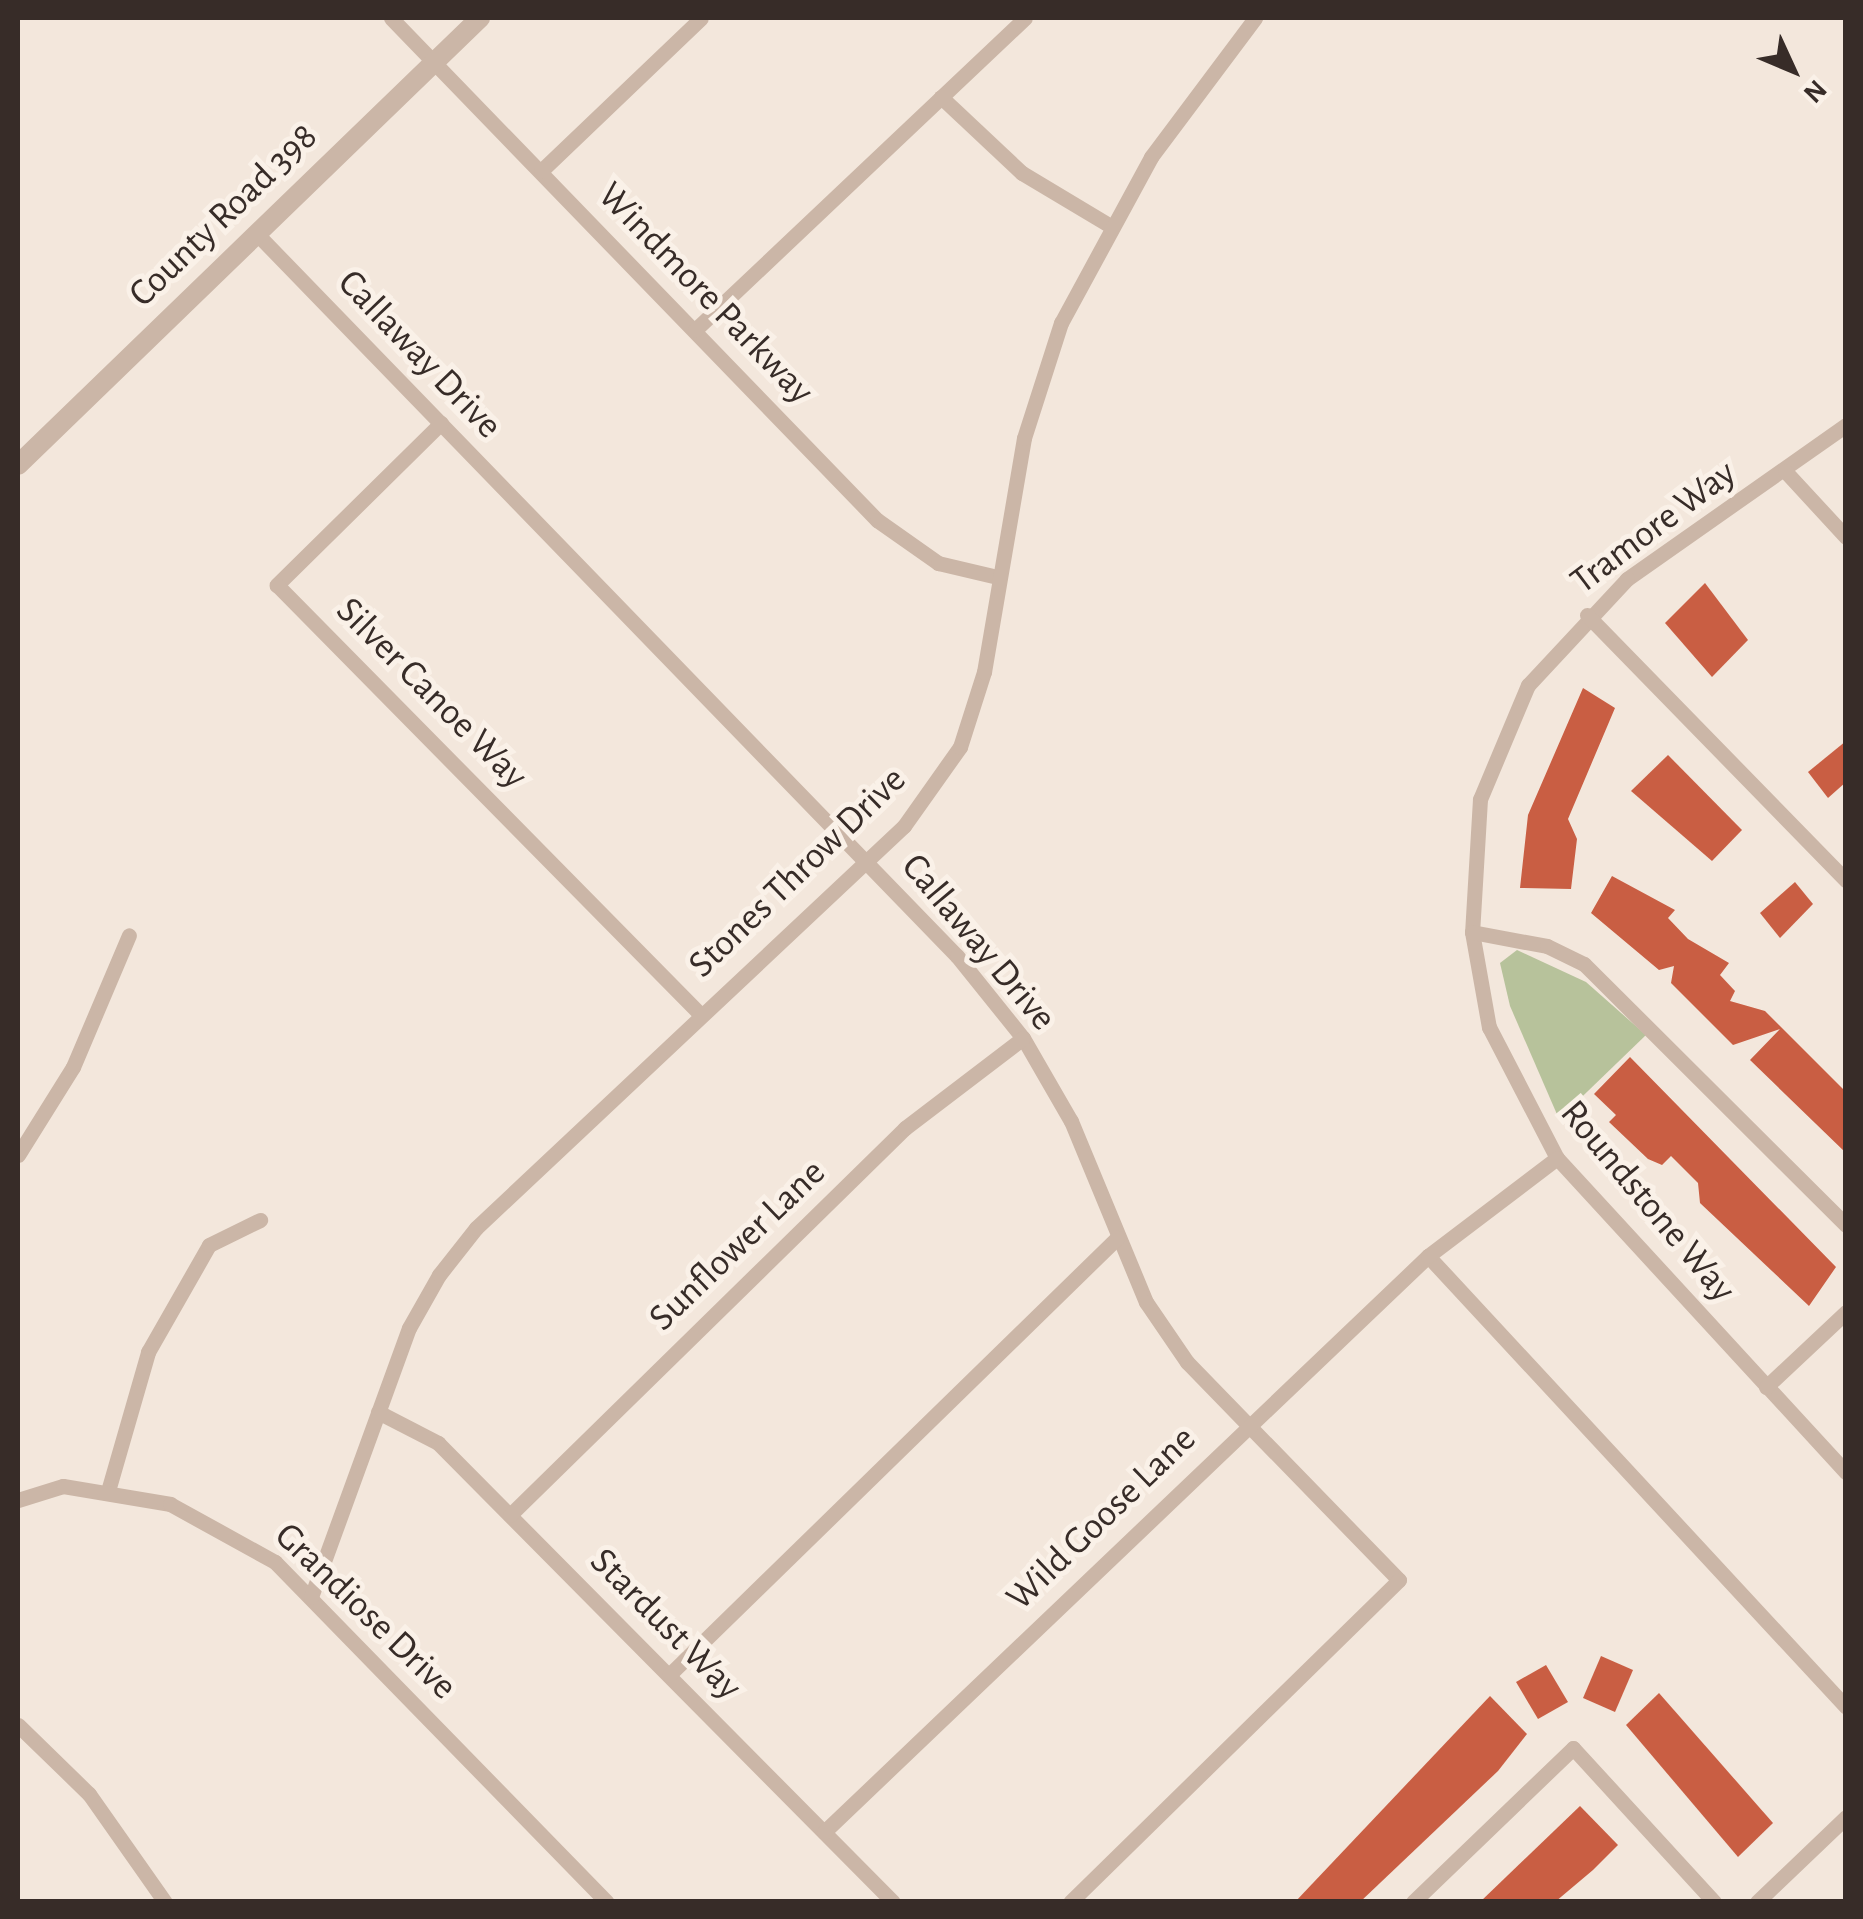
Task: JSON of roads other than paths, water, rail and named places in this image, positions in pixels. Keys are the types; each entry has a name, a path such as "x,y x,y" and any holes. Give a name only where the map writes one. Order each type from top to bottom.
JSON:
{"street":[{"name":"Windmore Parkway","path":"391,18 890,531 938,563 997,577"},
{"name":"County Road 398","path":"18,465 480,18"},
{"path":"541,171 701,18"},
{"path":"695,330 1025,18"},
{"name":"Stones Throw Drive","path":"311,1597 408,1328 476,1228 700,1012 863,859 904,826 960,747 984,672 997,577 1024,438 1062,323 1109,226 1255,18"},
{"path":"941,97 1010,164 1109,226"},
{"name":"Callaway Drive","path":"256,234 863,859 1022,1038 1071,1121 1118,1238 1156,1317 1246,1426 1400,1580 1070,1902"},
{"name":"Silver Canoe Way","path":"440,424 277,585 700,1012"},
{"name":"Tramore Way","path":"1472,932 1480,800 1499,737 1587,615 1846,425"},
{"path":"1785,471 1846,537"},
{"path":"1587,615 1846,880"},
{"path":"1472,932 1547,946 1584,964 1846,1225"},
{"name":"Roundstone Way","path":"1472,932 1489,1026 1557,1158 1846,1472"},
{"path":"18,1155 73,1067 129,935"},
{"name":"Sunflower Lane","path":"510,1515 905,1128 1022,1038"},
{"name":"Wild Goose Lane","path":"824,1832 1428,1256 1557,1158"},
{"path":"108,1491 148,1352 209,1245 260,1220"},
{"path":"669,1675 1118,1238"},
{"path":"1428,1256 1846,1707"},
{"path":"1766,1388 1846,1312"},
{"name":"Stardust Way","path":"378,1412 438,1442 893,1902"},
{"name":"Grandiose Drive","path":"18,1500 63,1486 108,1491 226,1530 311,1597 606,1902"},
{"path":"18,1725 89,1794 165,1902"},
{"path":"1413,1902 1573,1748 1714,1902"},
{"path":"1756,1902 1846,1817"}]}
